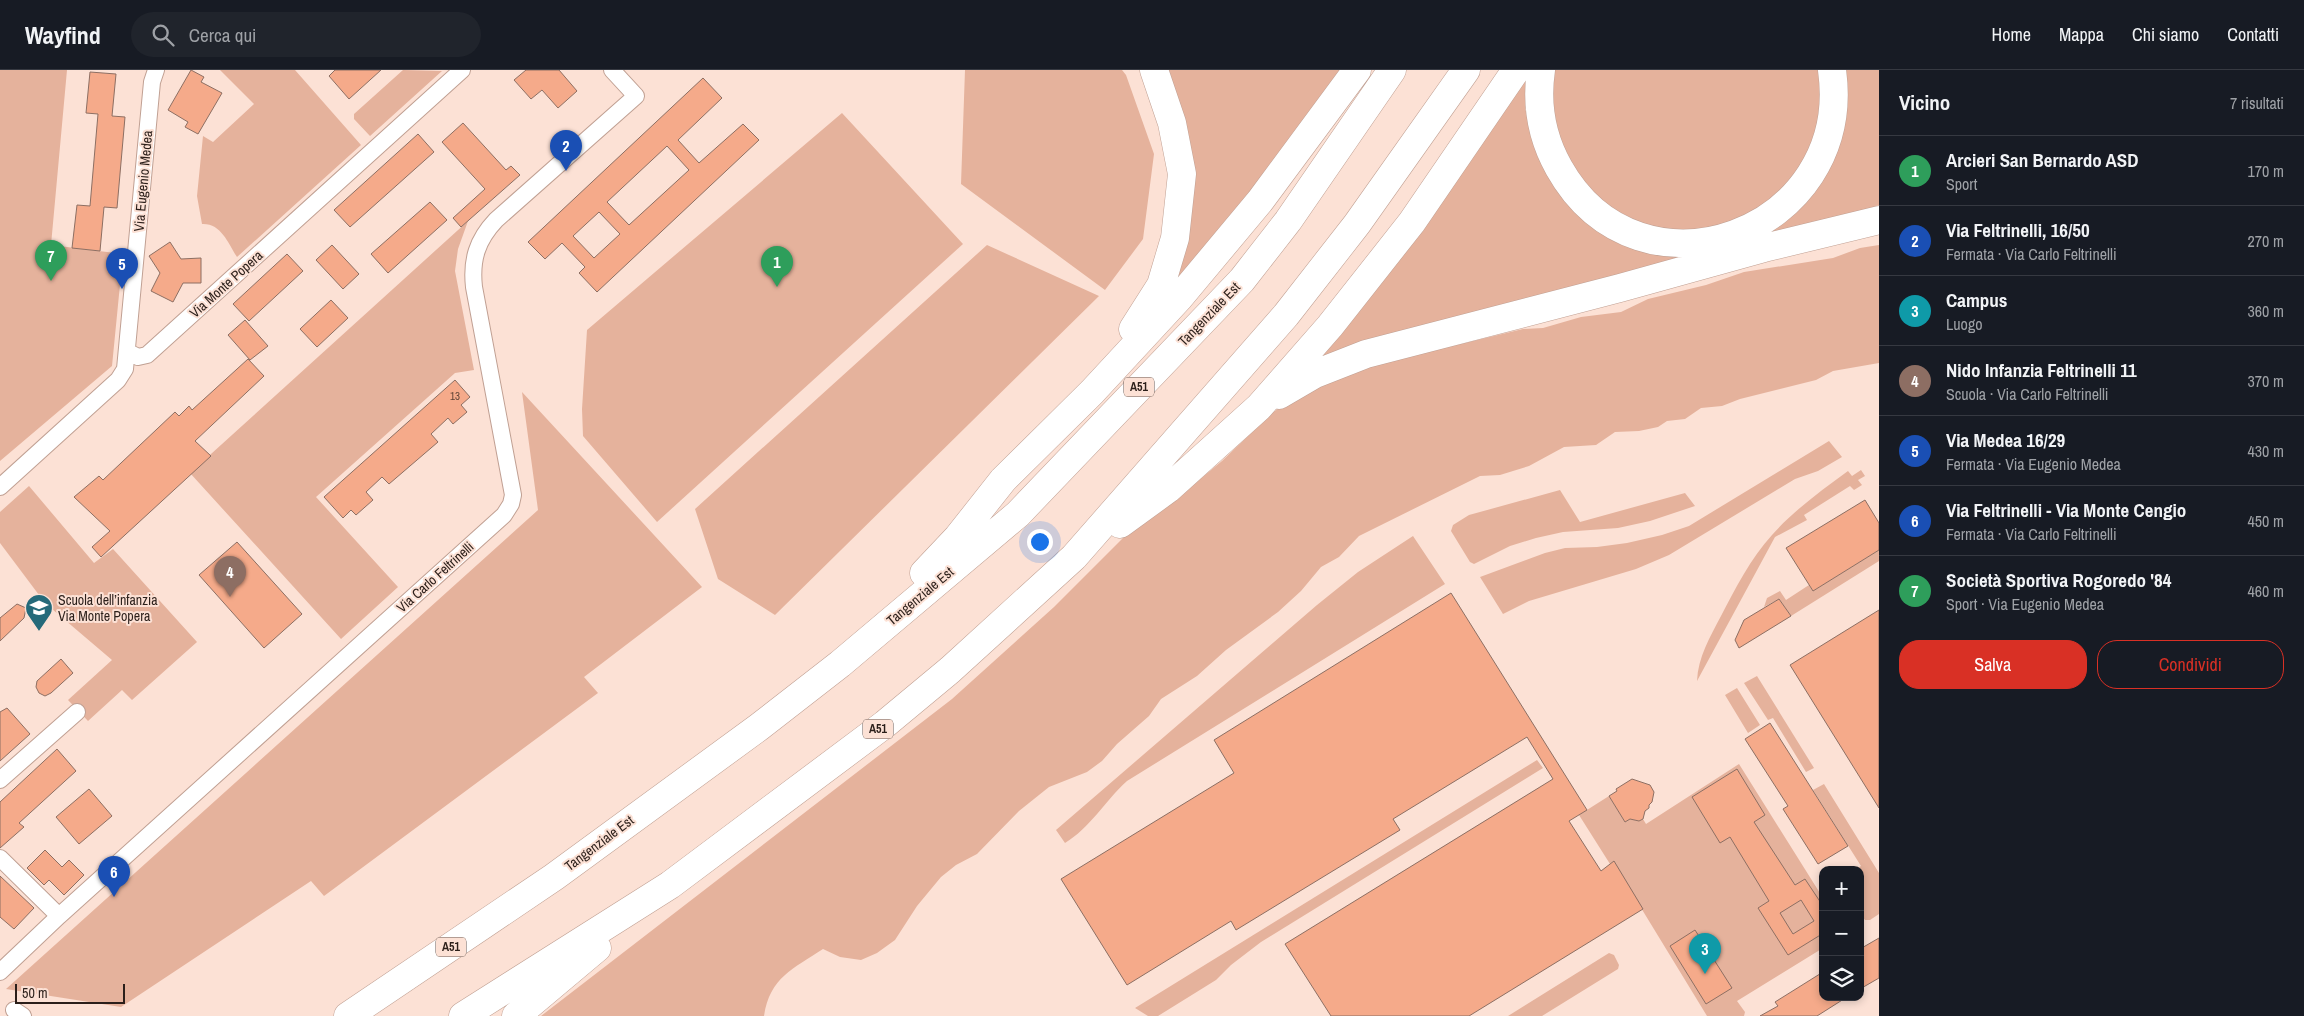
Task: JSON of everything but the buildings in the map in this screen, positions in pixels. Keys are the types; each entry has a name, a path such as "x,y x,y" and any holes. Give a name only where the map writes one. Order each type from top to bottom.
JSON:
{"highway":[{"path":"1092,392 1161,285 1175,238 1182,174 1172,123 1154,70"},
{"path":"840,664 958,537 1003,480 1092,392 1179,298 1260,200 1347,85 1356,70"},
{"name":"Tangenziale Est","path":"348,1016 554,877 759,727 840,664 1018,514 1242,280 1288,221 1392,70"},
{"name":"A51","path":"463,1016 670,884 885,724 950,670 1074,557 1286,315 1357,224 1466,70"},
{"path":"1074,557 1168,489 1259,407 1330,326 1412,222 1516,70"},
{"path":"1541,70 1540,106 1544,135 1557,165 1573,188 1600,215 1630,232 1672,242 1694,243 1715,241 1752,227 1782,208 1806,182 1816,166 1829,133 1834,99 1832,70"},
{"path":"1259,407 1314,374 1366,354 1620,288 1764,248 1879,220"},
{"path":"1620,288 1678,279 1804,247 1879,235"},
{"path":"516,1016 670,884"}],"street":[{"name":"Via Eugenio Medea","path":"128,352 152,82 156,70"},
{"name":"Via Monte Popera","path":"128,352 138,357 147,355 462,70"},
{"name":"Via Carlo Feltrinelli","path":"0,972 59,916 504,515 511,504 513,495 474,287 474,258 485,231 496,220 636,96 612,70"},
{"path":"0,487 118,380 126,369 128,352"},
{"path":"0,780 77,712"},
{"path":"0,858 59,916"}],"shaded area":[{"path":"0,70 67,70 51,245 123,254 112,366 0,461"},
{"path":"220,70 295,70 361,145 237,257 219,230 202,224 197,196 203,136 213,142 254,104"},
{"path":"403,70 442,71 370,136 354,119 354,114"},
{"path":"965,70 1122,70 1126,75 1154,154 1143,239 1105,290 961,184"},
{"path":"1164,70 1341,70 1284,150 1152,312 1181,231"},
{"path":"1525,70 1531,89 1525,110 1640,245 1786,215 1840,70 1879,70 1879,205 1876,206 1879,213 1312,365"},
{"path":"1555,70 1823,70 1819,140 1781,194 1726,227 1669,234 1619,217 1565,169 1545,102"},
{"path":"842,113 963,244 657,522 583,436 582,409 587,330"},
{"path":"468,221 458,249 455,271 474,370 455,373 316,497 398,587 341,639 190,473"},
{"path":"987,245 1099,296 775,615 718,579 695,509"},
{"path":"1879,245 1879,363 1833,371 1816,380 1740,399 1722,406 1701,408 1685,419 1667,421 1658,427 1639,431 1615,432 1596,445 1564,447 1529,466 1500,475 1480,476 1359,536 1339,557 1321,567 1301,591 1278,612 1226,650 1197,676 1161,699 1149,716 1117,744 1102,761 1087,772 1049,787 1019,811 977,854 956,865 941,877 917,906 895,940 877,953 861,960 840,957 823,949 784,975 772,992 764,1016 541,1016 952,699 1054,607 1128,533 1171,503 1222,461 1273,412 1340,373 1523,329 1543,328 1581,317 1621,312 1648,299 1706,285 1744,272 1833,258 1860,248"},
{"path":"522,392 702,587 584,677 598,693 324,896 311,881 121,1007 6,989 538,510"},
{"path":"1829,441 1842,457 1818,471 1795,479 1669,555 1636,569 1529,601 1503,614 1480,577 1545,553 1565,548 1597,547 1627,543 1662,535 1689,526"},
{"path":"1861,470 1865,476 1858,480 1862,485 1854,490 1850,486 1804,515 1807,520 1775,537 1697,681 1702,655 1709,639 1744,574 1764,544 1789,517 1818,493 1848,471 1852,476"},
{"path":"29,486 94,563 113,549 197,642 132,700 122,690 88,721 68,700 112,660 45,603 0,543 0,512"},
{"path":"1560,490 1580,522 1685,493 1695,506 1650,521 1618,528 1563,532 1536,538 1510,546 1474,564 1470,562 1451,531 1453,525 1469,515"},
{"path":"1413,536 1445,584 1127,781 1082,830 1065,843 1056,830 1317,605 1358,572"},
{"path":"1879,550 1879,561 1791,616 1779,599 1764,607 1767,598 1780,591 1786,600 1809,585 1813,591"},
{"path":"1757,676 1814,768 1806,772 1773,718 1768,720 1744,683"},
{"path":"1737,688 1760,725 1748,733 1725,695"},
{"path":"1537,760 1543,768 1261,942 1231,965 1216,980 1158,1016 1148,1016 1135,1008"},
{"path":"1739,764 1819,892 1819,950 1737,1001 1745,1012 1744,1016 1707,1016 1613,862 1610,864 1579,815 1609,796 1625,822 1630,819 1639,821 1643,819 1646,824"},
{"path":"1824,784 1879,873 1879,914 1870,920 1864,919 1864,866 1861,866 1813,790"},
{"path":"1609,953 1614,955 1619,965 1618,969 1542,1016 1508,1016"}],"place":[{"name":"Via Feltrinelli, 16/50","path":"566,171"},
{"name":"Società Sportiva Rogoredo '84","path":"51,281"},
{"name":"Arcieri San Bernardo ASD","path":"777,287"},
{"name":"Via Medea 16/29","path":"122,289"},
{"name":"Nido Infanzia Feltrinelli 11","path":"230,597"},
{"name":"Scuola dell’infanzia Via Monte Popera","path":"39,632"},
{"name":"Via Feltrinelli - Via Monte Cengio","path":"114,897"},
{"name":"Campus","path":"1705,974"}]}
